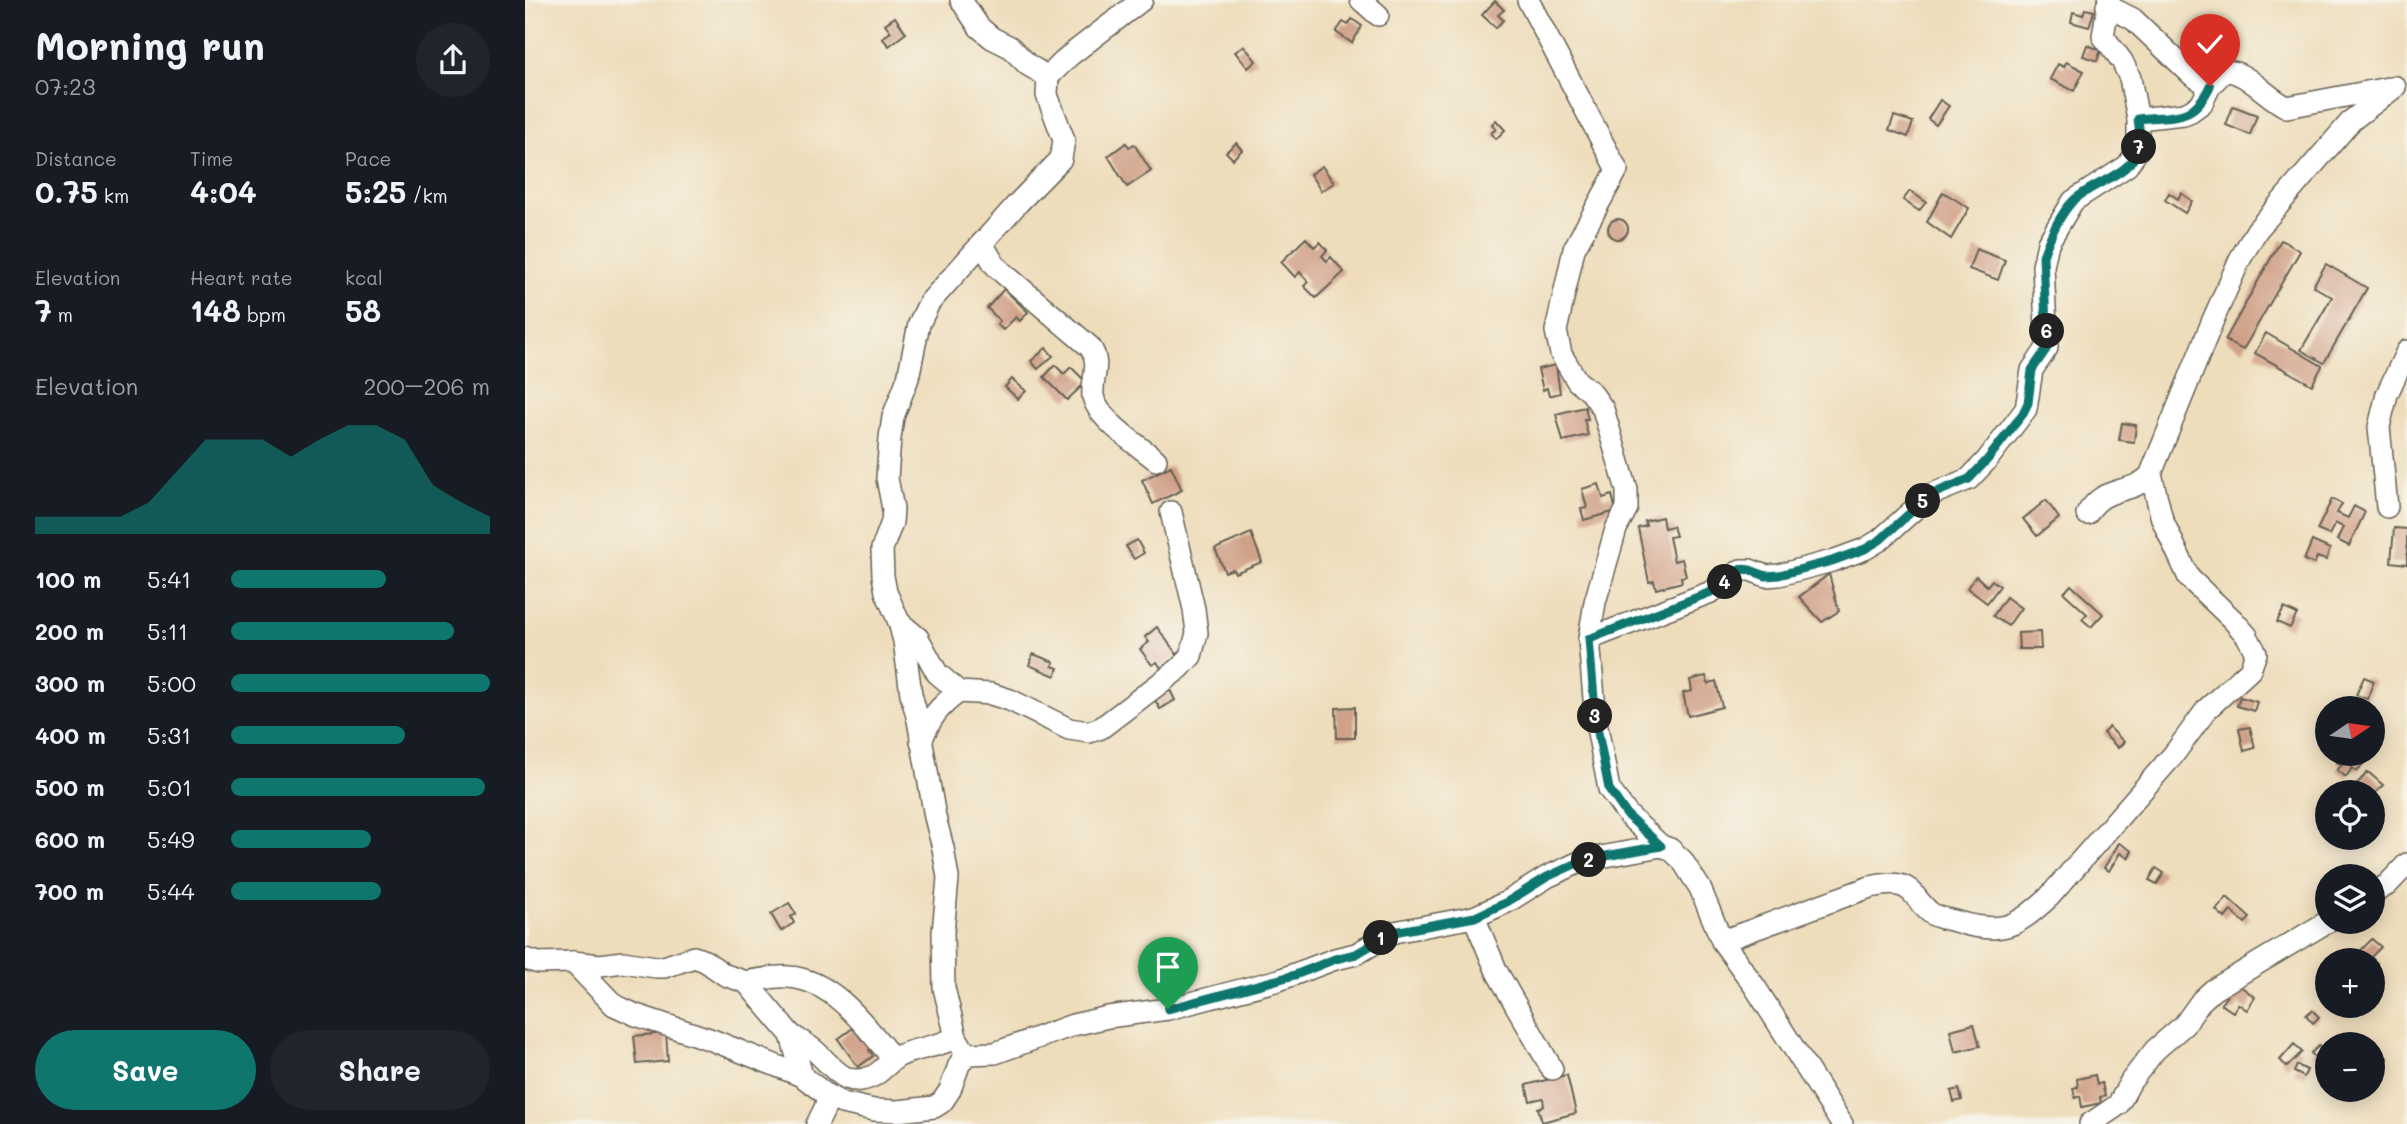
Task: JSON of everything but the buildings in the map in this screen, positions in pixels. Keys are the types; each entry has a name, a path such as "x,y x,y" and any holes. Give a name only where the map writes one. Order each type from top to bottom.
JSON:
{"street":[{"path":"961,0 979,27 1048,77"},
{"path":"573,962 614,1005 802,1076 842,1103 874,1110 922,1110 942,1102 950,1090 959,1065 961,1046 944,988 942,960 949,878 899,622 886,592 883,576 882,549 892,522 893,509 887,478 893,417 908,378 919,324 929,303 1061,159 1064,140 1047,95 1048,77 1069,56 1142,0"},
{"path":"1361,0 1378,16"},
{"path":"1528,0 1616,170 1574,249 1556,321 1561,354 1577,381 1591,392 1603,409 1627,490 1627,508 1616,529 1595,602 1589,639 1595,713 1609,789 1627,815 1661,846 1682,860 1700,888 1722,941 1755,987 1842,1124"},
{"path":"1589,639 1711,592 1741,569 1766,576 1779,575 1865,549 1880,540 1930,495 1969,479 2022,415 2028,403 2032,370 2047,348 2043,266 2048,243 2073,201 2127,166 2134,158 2140,143 2138,119 2126,70 2103,36 2108,3 2133,19 2192,75 2210,86"},
{"path":"2138,119 2191,111 2202,103 2210,86 2224,71 2232,71 2287,107 2401,86"},
{"path":"2087,514 2099,498 2141,483 2151,474 2213,320 2240,259 2257,230 2351,120 2401,86"},
{"path":"982,243 993,264 1090,347 1096,355 1093,397 1098,409 1156,460"},
{"path":"2387,507 2379,427 2388,394 2407,351"},
{"path":"1722,941 1870,887 1888,884 1898,884 1913,892 1922,905 1934,915 1982,928 1998,929 2018,922 2049,897 2174,754 2207,709 2250,670 2256,653 2234,620 2189,578 2162,519 2151,474"},
{"path":"899,622 918,638 937,673 959,692 991,694 1010,700 1069,729 1089,732 1101,728 1180,668 1191,656 1197,633 1171,512"},
{"path":"921,741 941,705 959,692"},
{"path":"746,982 791,1035 811,1048 839,1076 848,1081 861,1080 873,1076 893,1059 911,1051 947,1043 995,1054 1073,1025 1168,1009 1262,985 1356,954 1394,932 1475,917 1584,860 1661,846"},
{"path":"2385,884 2407,864"},
{"path":"1475,917 1497,972 1552,1069"},
{"path":"2089,1124 2118,1105 2155,1050 2184,1025 2213,990 2315,929"},
{"path":"525,959 539,963 573,962 600,965 623,962 656,967 694,957 725,975 746,982 792,977 825,990 861,1021 893,1059"},
{"path":"791,1035 802,1076"},
{"path":"817,1124 828,1096"}],"route":[{"path":"1168,1009 1295,975 1335,959 1356,954 1394,932 1475,917 1584,860 1661,846 1627,815 1609,789 1596,722 1589,639 1711,592 1741,569 1773,576 1832,561 1865,549 1880,540 1930,495 1969,479 2022,415 2028,403 2030,376 2047,348 2048,340 2043,256 2069,206 2079,196 2127,166 2134,158 2140,143 2138,119 2191,111 2202,103 2210,86"}]}
